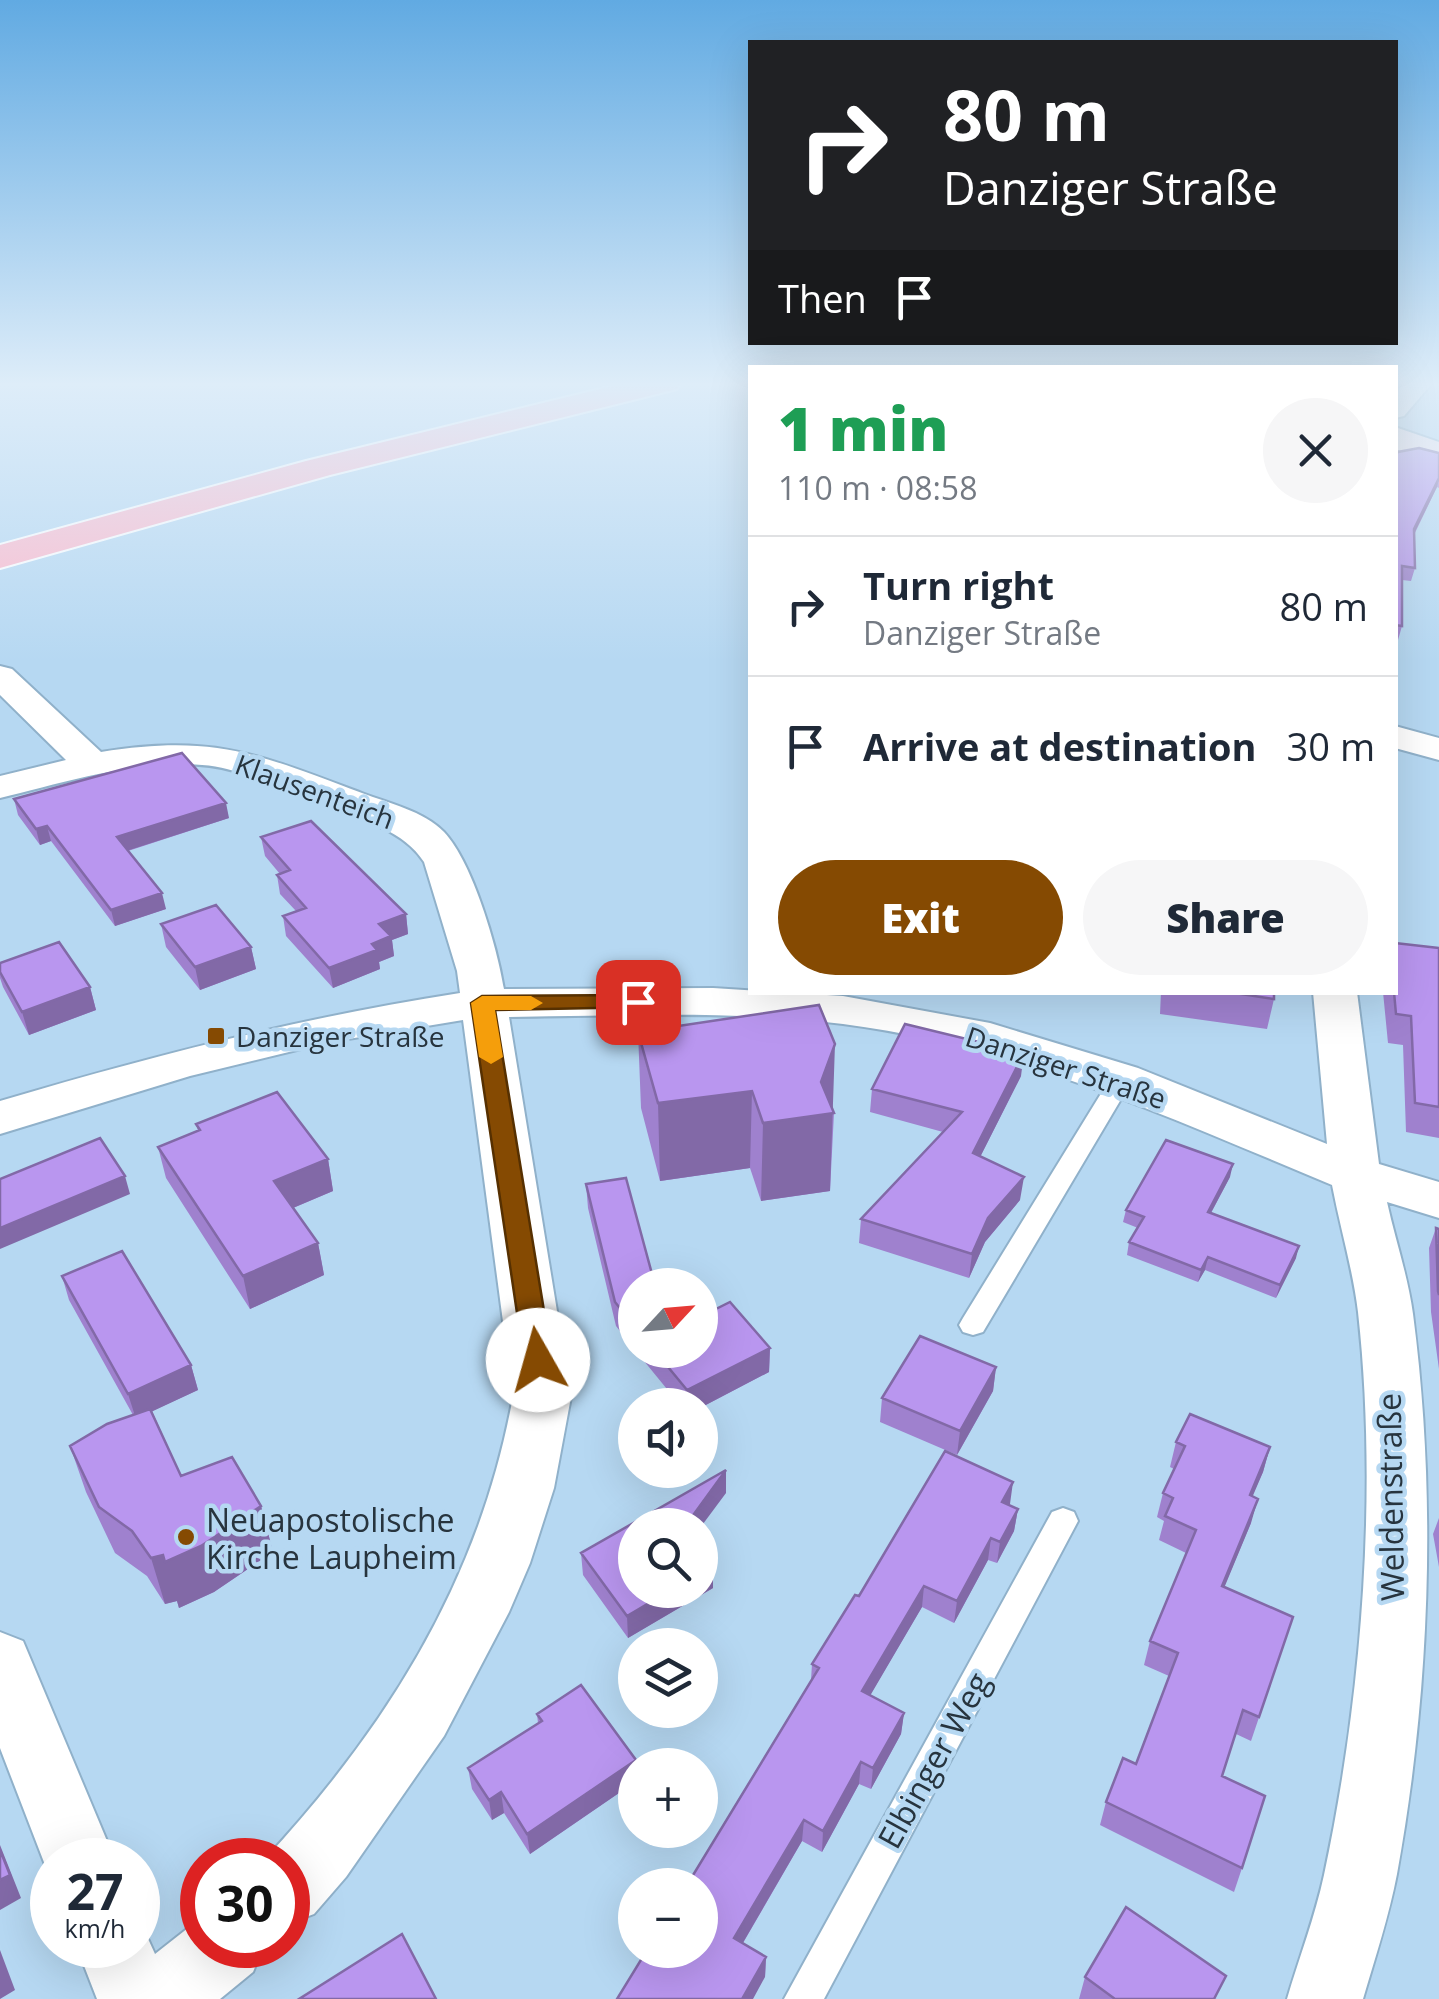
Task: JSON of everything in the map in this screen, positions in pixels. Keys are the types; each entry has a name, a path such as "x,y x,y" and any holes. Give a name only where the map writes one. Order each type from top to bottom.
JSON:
{"highway":[{"path":"0,536 218,475"},
{"path":"0,556 292,475"}],"street":[{"path":"0,676 93,766"},
{"path":"1398,738 1439,749"},
{"name":"Klausenteich","path":"93,766 167,753 216,755 242,761 398,820 430,839 444,862 479,971 482,1003"},
{"path":"0,787 93,766"},
{"name":"Weldenstraße","path":"1325,1999 1360,1877 1381,1743 1392,1608 1396,1484 1385,1311 1355,1174 1335,995"},
{"name":"Danziger Straße","path":"0,1118 217,1054 330,1028 482,1003 713,1002 843,1010 990,1038 1121,1080 1355,1174 1439,1200"},
{"path":"310,1861 384,1770 451,1659 514,1521 531,1460 542,1397 534,1324 482,1003"},
{"path":"0,1662 71,1838"},
{"path":"123,1968 135,1999"},
{"path":"160,1999 198,1968"}],"lane":[{"path":"973,1324 1121,1080"},
{"name":"Elbinger Weg","path":"803,1999 1063,1521"}],"building":[{"path":"1398,475 1439,475 1414,529 1415,568 1402,566 1402,626 1398,625"},
{"path":"182,753 226,803 117,837 162,893 111,910 47,826 36,829 14,799"},
{"path":"311,821 406,914 379,924 391,936 372,944 377,950 329,968 283,916 306,908 277,875 290,870 261,837"},
{"path":"216,905 251,947 195,967 161,924"},
{"path":"59,942 90,987 22,1012 0,972 0,963"},
{"path":"1398,943 1439,948 1439,1107 1415,1103 1411,1016 1396,1014"},
{"path":"819,1005 835,1044 821,1082 834,1113 763,1123 752,1091 658,1103 638,1032"},
{"path":"905,1024 1024,1053 973,1153 1024,1177 988,1218 972,1254 861,1219 962,1112 872,1089"},
{"path":"277,1092 328,1159 274,1181 318,1243 243,1276 158,1147 200,1130 196,1124"},
{"path":"100,1138 125,1176 0,1228 0,1179"},
{"path":"1166,1140 1233,1164 1208,1212 1299,1246 1280,1285 1208,1257 1201,1270 1129,1242 1144,1217 1126,1210"},
{"path":"626,1178 650,1268 618,1268 618,1306 615,1302 586,1184"},
{"path":"1436,1228 1439,1229 1439,1295 1438,1291"},
{"path":"122,1251 191,1365 128,1394 62,1276"},
{"path":"730,1302 770,1348 685,1388 669,1368 718,1368 718,1308"},
{"path":"920,1336 996,1367 960,1431 882,1398"},
{"path":"150,1409 181,1476 232,1457 261,1506 201,1546 165,1562 163,1555 151,1558 132,1531 99,1507 70,1446 107,1424"},
{"path":"1190,1414 1270,1447 1250,1495 1258,1499 1222,1586 1293,1617 1259,1717 1243,1710 1222,1776 1265,1796 1242,1868 1106,1802 1123,1758 1136,1764 1178,1653 1150,1641 1196,1530 1165,1516 1173,1498 1163,1493 1185,1446 1176,1442"},
{"path":"945,1451 1013,1482 1002,1502 1018,1509 1000,1542 991,1538 957,1601 924,1586 862,1691 904,1713 873,1768 861,1762 823,1831 804,1820 734,1938 766,1957 742,1999 617,1999 636,1968 718,1968 718,1868 697,1868 710,1848 718,1848 718,1834 819,1668 812,1664 855,1595 859,1596"},
{"path":"695,1488 713,1488 698,1508 660,1508"},
{"path":"618,1532 618,1604 581,1553"},
{"path":"621,1608 641,1608 627,1616"},
{"path":"581,1685 627,1748 618,1748 618,1772 527,1834 501,1792 489,1800 468,1768 542,1721 537,1714"},
{"path":"0,1850 10,1875 0,1880"},
{"path":"1126,1907 1226,1976 1214,1999 1115,1999 1085,1977"},
{"path":"402,1934 436,1999 299,1999"}],"slow traffic":[{"path":"491,1057 482,1003 531,1003"}],"place":[{"name":"Danziger Straße","path":"216,1036"},
{"name":"Neuapostolische Kirche Laupheim","path":"186,1537"}],"route":[{"path":"538,1360 482,1003 638,1002"}]}
